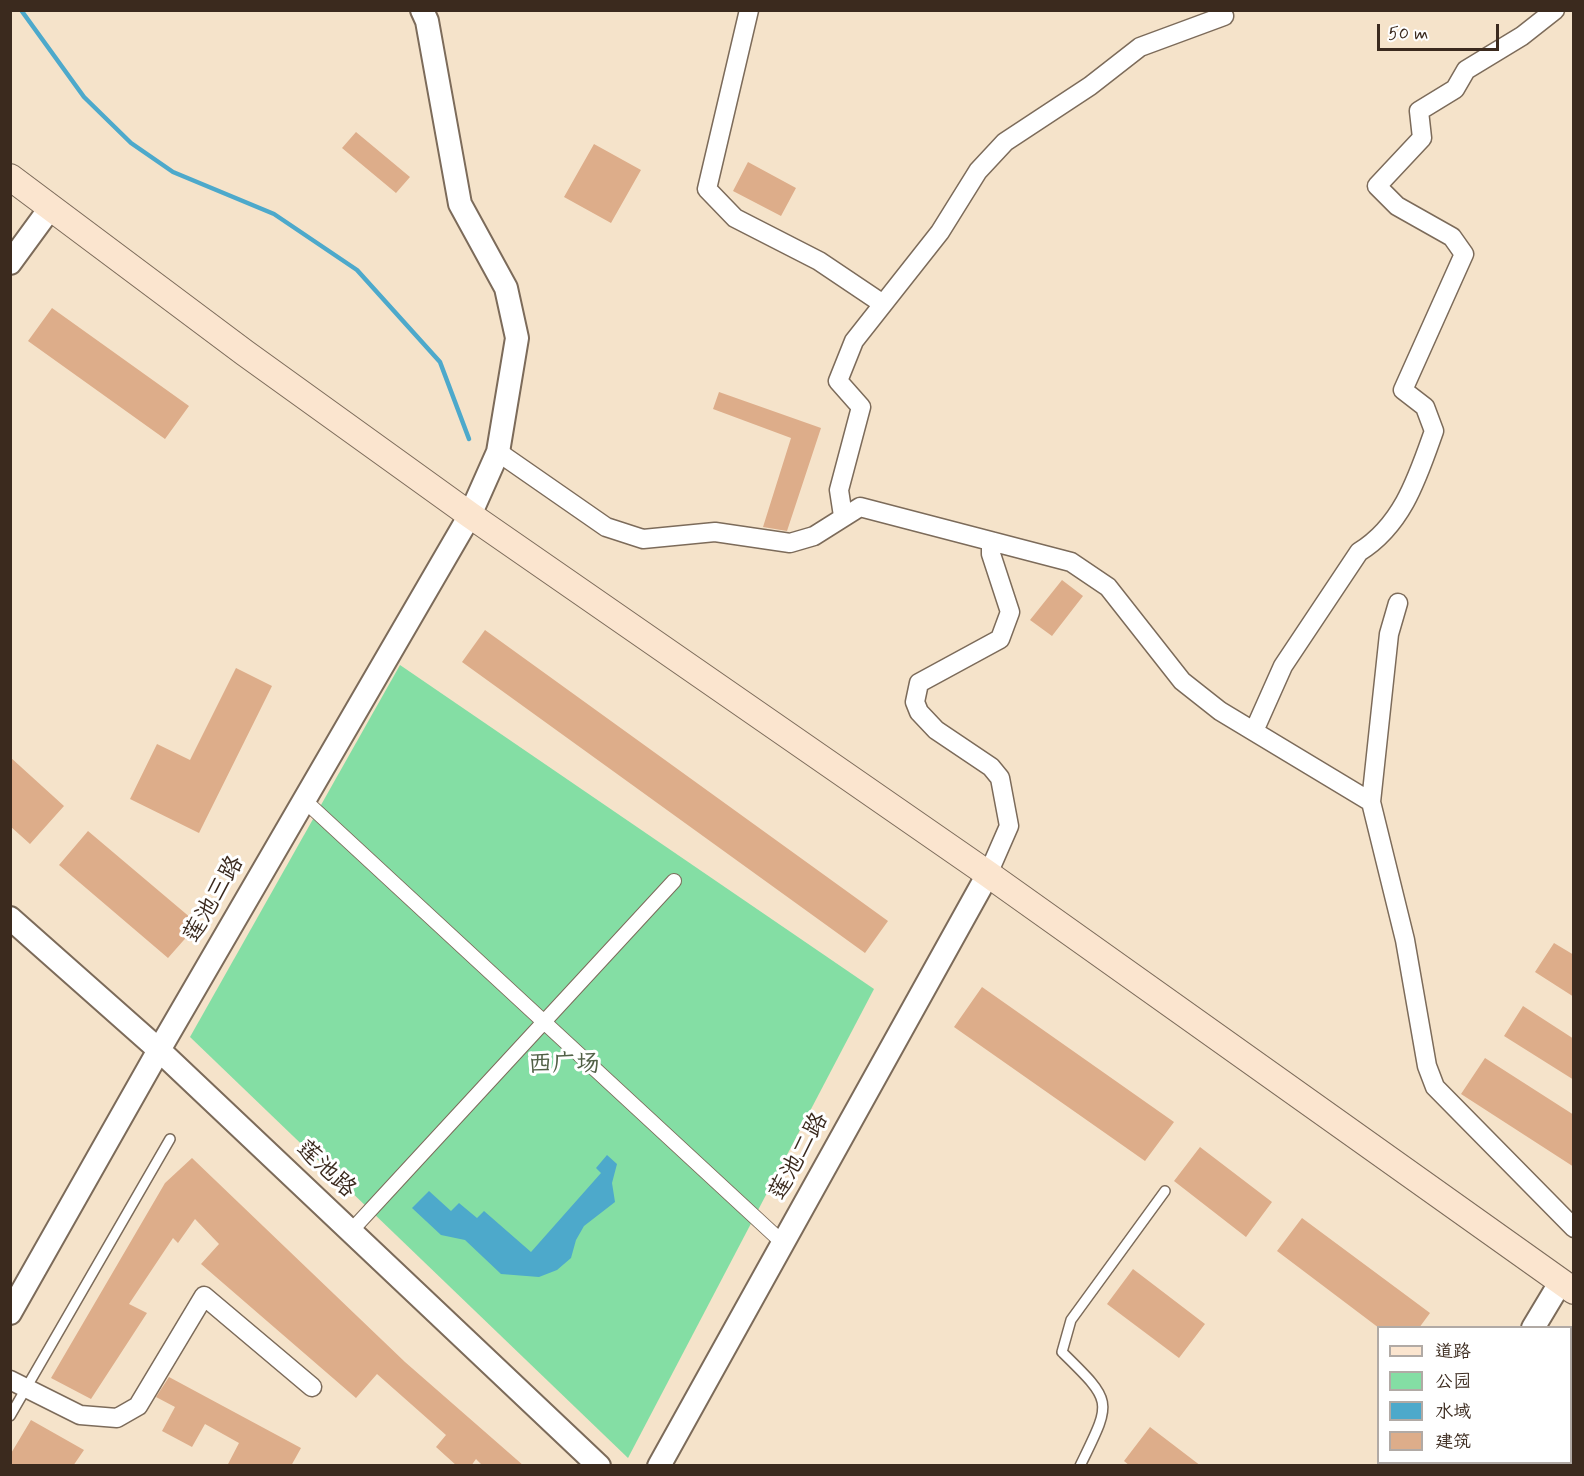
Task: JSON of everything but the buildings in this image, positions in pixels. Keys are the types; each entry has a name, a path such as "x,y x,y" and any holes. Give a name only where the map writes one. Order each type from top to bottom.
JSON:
{"main road":[{"path":"10,177 245,353 470,515 988,874 1567,1287"}],"street":[{"name":"莲池三路","path":"10,1313 159,1050 470,515 498,452 517,338 506,288 460,204 427,21 422,10"},
{"path":"749,10 707,189 735,218 819,261 883,304"},
{"path":"1254,731 1283,666 1340,580 1359,552 1378,541 1411,496 1434,431 1425,407 1403,390 1464,254 1452,237 1397,206 1377,186 1422,138 1419,111 1455,89 1466,70 1522,36 1555,10"},
{"path":"843,516 839,490 861,407 838,381 854,341 940,232 978,171 1005,142 1090,86 1140,47 1224,16"},
{"path":"10,262 51,207"},
{"path":"498,452 606,527 643,539 716,532 790,543 814,536 860,507 1071,562 1108,587 1182,681 1220,711 1371,802"},
{"path":"988,874 1009,826 999,778 991,767 936,730 919,712 915,702 920,683 1000,639 1010,612 991,554 991,541"},
{"path":"1398,603 1389,634 1371,802 1405,940 1427,1066 1436,1087 1574,1228"},
{"path":"304,801 783,1244"},
{"name":"莲池二路","path":"659,1466 988,874"},
{"path":"351,1231 674,881"},
{"name":"莲池路","path":"10,918 159,1050 599,1466"},
{"path":"1535,1326 1567,1287"},
{"path":"10,1380 80,1415 117,1418 138,1406 204,1296 312,1387"}],"lane":[{"path":"10,1416 170,1139"},
{"path":"1080,1466 1102,1421 1103,1399 1093,1383 1062,1352 1071,1320 1165,1191"}],"green space":[{"name":"西广场","path":"400,665 874,989 628,1458 190,1037"}],"water":[{"path":"607,1155 617,1164 612,1183 615,1202 584,1226 576,1240 571,1258 557,1270 539,1277 501,1274 465,1240 441,1235 412,1208 429,1191 451,1211 459,1203 477,1218 484,1211 531,1252 601,1173 596,1168"}],"waterway":[{"path":"21,10 84,97 131,143 173,172 274,214 357,270 440,362 469,439"}]}
